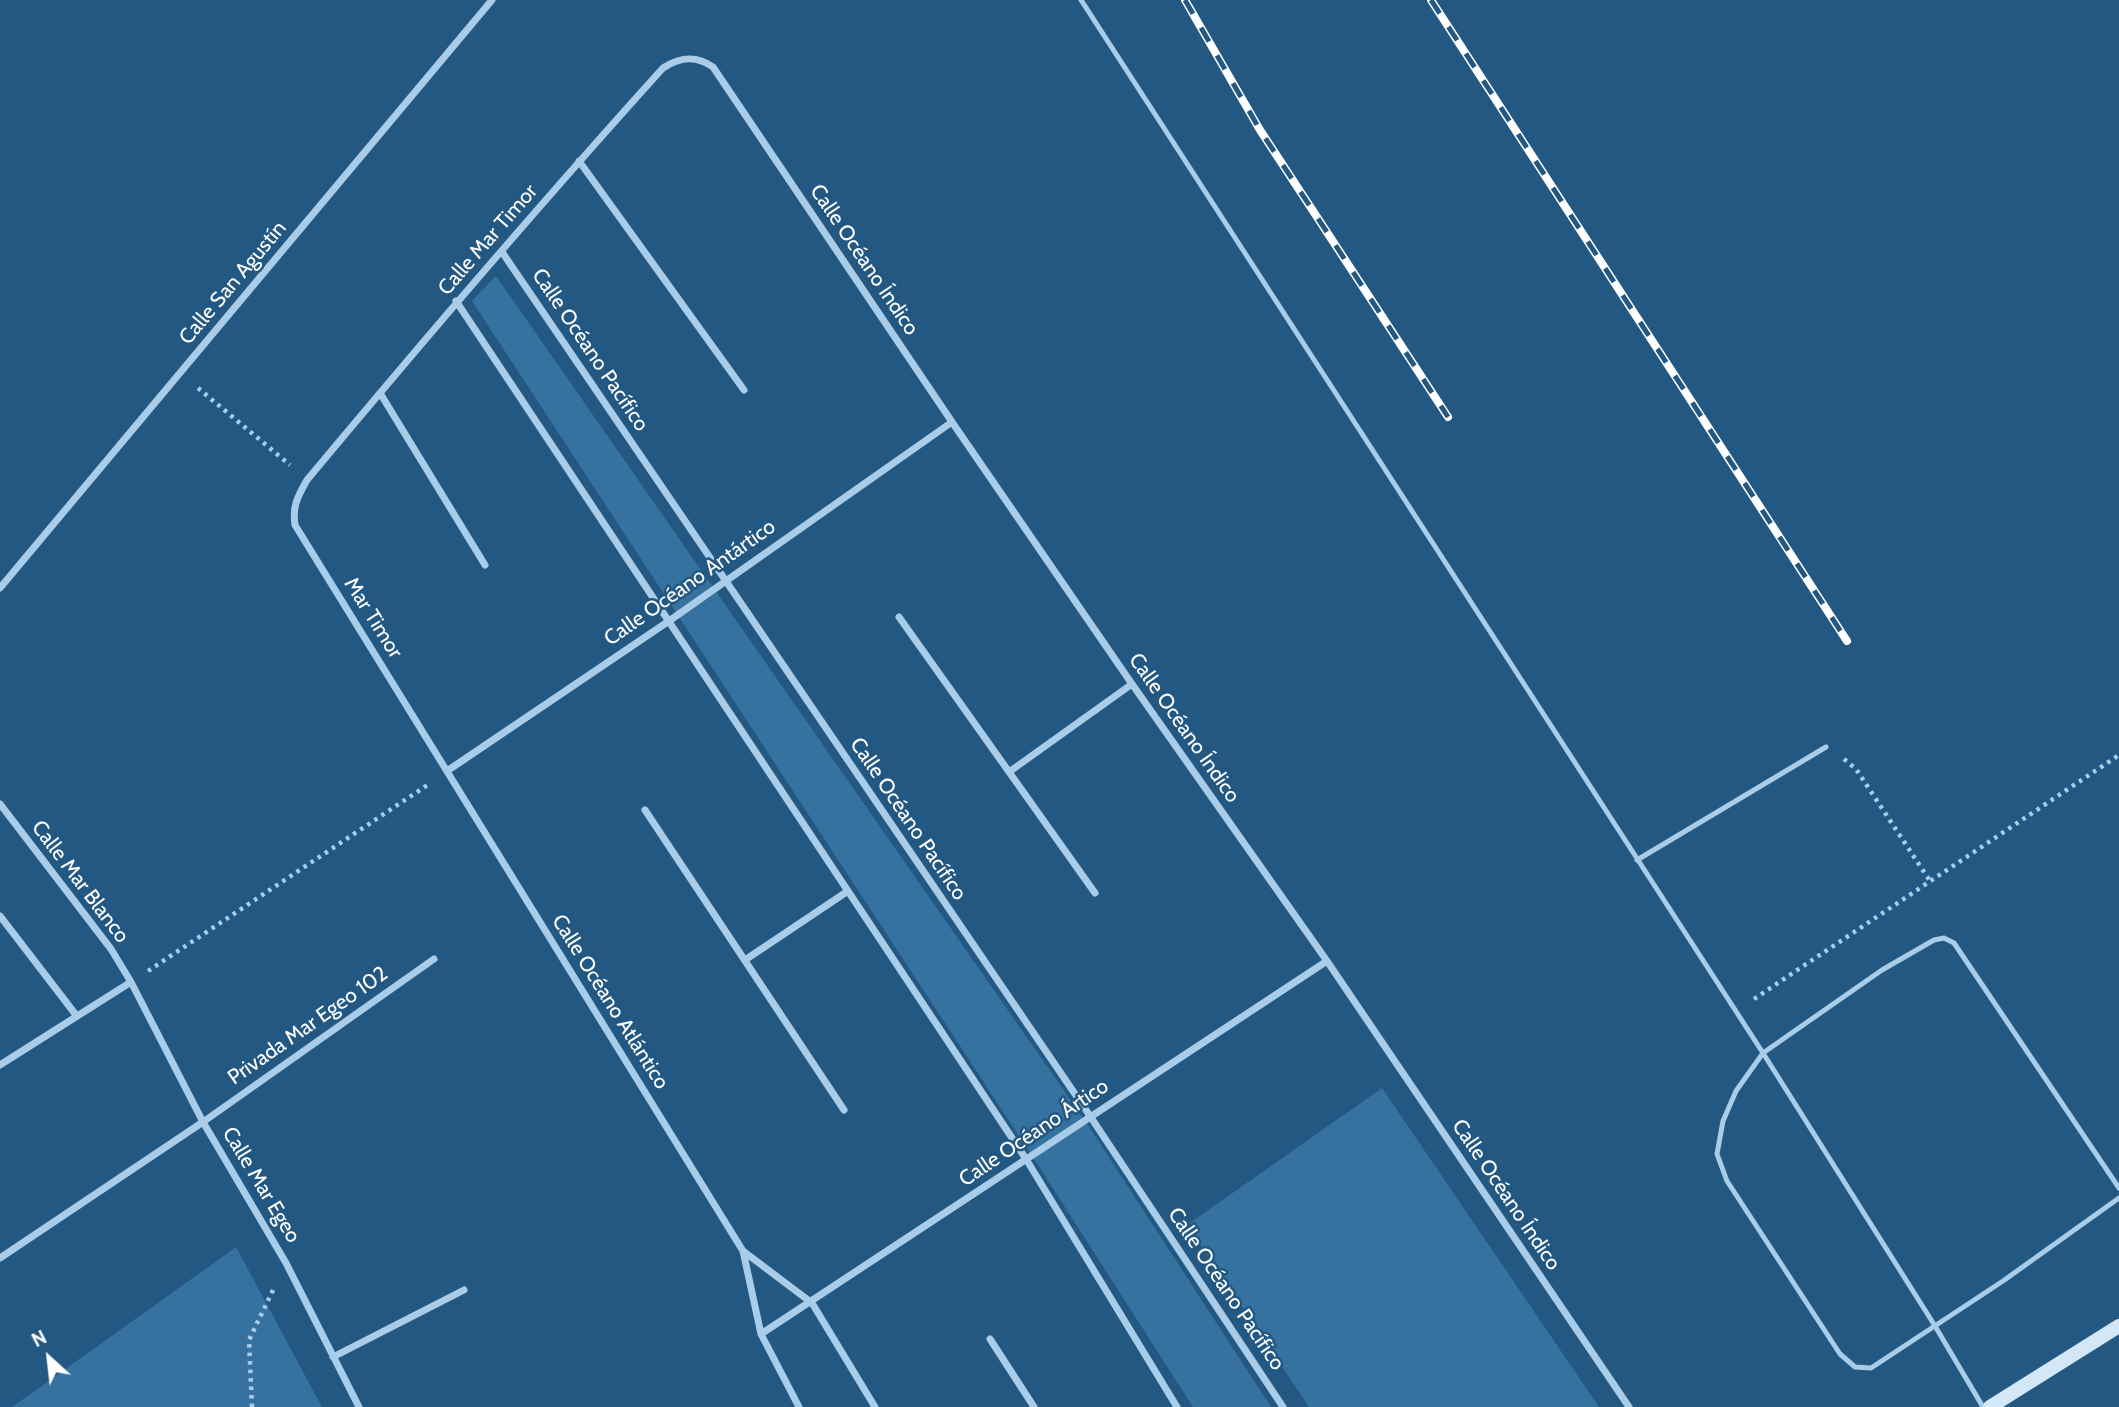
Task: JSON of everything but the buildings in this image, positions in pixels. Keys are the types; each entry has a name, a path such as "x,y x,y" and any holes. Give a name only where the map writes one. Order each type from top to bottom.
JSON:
{"main road":[{"path":"1990,1407 2119,1326"}],"street":[{"name":"Calle San Agustín","path":"0,588 492,0"},
{"name":"Calle Mar Timor","path":"307,480 456,301 663,68 675,60 690,58 703,60 713,67"},
{"name":"Calle Océano Índico","path":"713,67 952,422 1327,961 1629,1407"},
{"path":"579,161 744,390"},
{"name":"Calle Océano Pacífico","path":"502,252 1090,1116 1283,1407"},
{"path":"456,301 1026,1159 1177,1407"},
{"path":"380,393 485,565"},
{"name":"Calle Océano Antártico","path":"447,771 669,621 952,422"},
{"name":"Mar Timor","path":"307,480 295,501 295,525 447,771"},
{"path":"899,617 1095,893"},
{"path":"1009,772 1132,684"},
{"name":"Calle Océano Atlántico","path":"447,771 743,1251 761,1334 799,1407"},
{"name":"Calle Mar Blanco","path":"0,804 111,949 131,982"},
{"path":"645,810 844,1110"},
{"path":"745,960 848,891"},
{"path":"0,916 76,1015"},
{"name":"Privada Mar Egeo 102","path":"0,1258 203,1122 434,959"},
{"name":"Calle Océano Ártico","path":"761,1334 812,1303 1327,961"},
{"path":"0,1065 131,982"},
{"name":"Calle Mar Egeo","path":"131,982 203,1122 286,1263 359,1407"},
{"name":"Calle Océano Atlántico","path":"743,1251 812,1303 875,1407"},
{"path":"333,1357 464,1290"},
{"path":"990,1339 1034,1407"}],"lane":[{"path":"1081,0 1763,1053 1983,1407"},
{"path":"1637,860 1826,747"},
{"path":"2119,1188 1954,943 1944,939 1934,940 1882,970 1763,1053 1736,1091 1723,1121 1717,1154 1727,1181 1839,1354 1855,1367 1871,1368 2119,1198"}],"path":[{"path":"181,373 307,480"},
{"path":"1826,747 1856,769 1930,881"},
{"path":"1736,1012 2119,755"},
{"path":"131,982 447,771"},
{"path":"252,1407 248,1340 286,1263"}],"shaded area":[{"path":"496,276 1088,1125 1271,1407 1193,1407 1036,1162 472,301"},
{"path":"1382,1088 1599,1407 1309,1407 1187,1225"},
{"path":"236,1247 322,1407 12,1407"}],"railway":[{"path":"1185,0 1260,130 1448,417"},
{"path":"1431,0 1847,641"}]}
